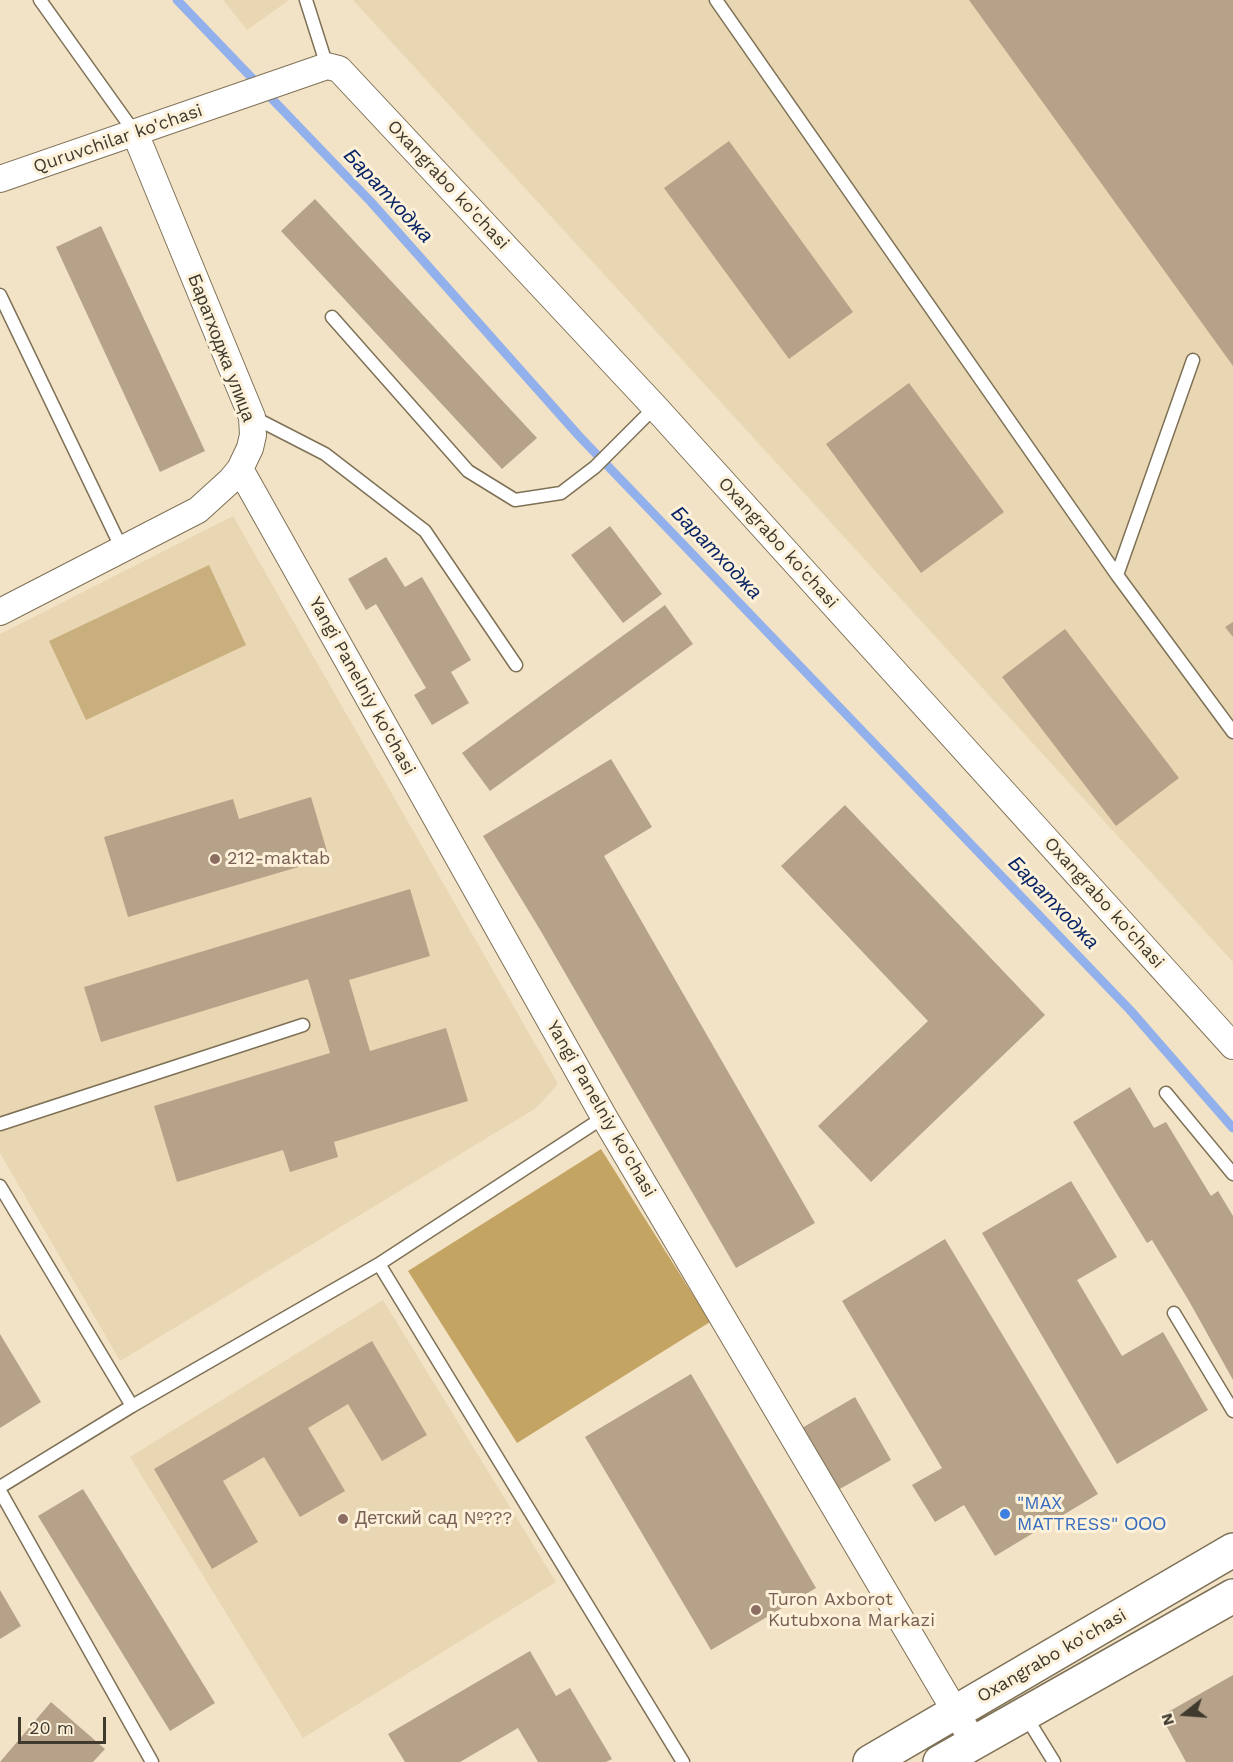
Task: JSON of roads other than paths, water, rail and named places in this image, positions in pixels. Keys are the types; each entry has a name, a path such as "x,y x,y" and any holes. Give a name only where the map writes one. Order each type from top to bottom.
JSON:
{"main road":[{"name":"Oxangrabo ko'chasi","path":"870,1762 1233,1550"},
{"name":"Oxangrabo ko'chasi","path":"940,1762 1233,1596"}],"street":[{"name":"Quruvchilar ko'chasi","path":"0,179 317,69"},
{"name":"Oxangrabo ko'chasi","path":"317,69 339,69 655,407 1233,1046"},
{"name":"Баратходжа улица","path":"0,612 198,510 231,480 240,469 250,448 253,435 252,417 135,133"},
{"name":"Yangi Panelniy ko'chasi","path":"240,469 604,1117 974,1743"}],"lane":[{"path":"40,0 135,133"},
{"path":"306,0 317,69"},
{"path":"716,0 1117,575 1233,732"},
{"path":"0,295 122,549"},
{"path":"332,317 468,471 515,500 561,493 595,466 655,407"},
{"path":"1117,575 1193,360"},
{"path":"252,417 325,454 425,531 516,665"},
{"path":"0,1124 303,1024"},
{"path":"1166,1093 1233,1174"},
{"path":"152,1762 0,1489 132,1406 379,1264 604,1117"},
{"path":"0,1186 132,1406"},
{"path":"379,1264 683,1762"},
{"path":"1174,1313 1233,1412"},
{"path":"1025,1714 1054,1762"}],"waterway":[{"name":"Баратходжа","path":"177,0 371,202 579,436 1130,1010 1233,1128"}],"place":[{"name":"212-maktab","path":"215,859"},
{"name":"\"MAX MATTRESS\" ООО","path":"1005,1514"},
{"name":"Детский сад №???","path":"343,1519"},
{"name":"Turon Axborot Kutubxona Markazi","path":"756,1610"}]}
